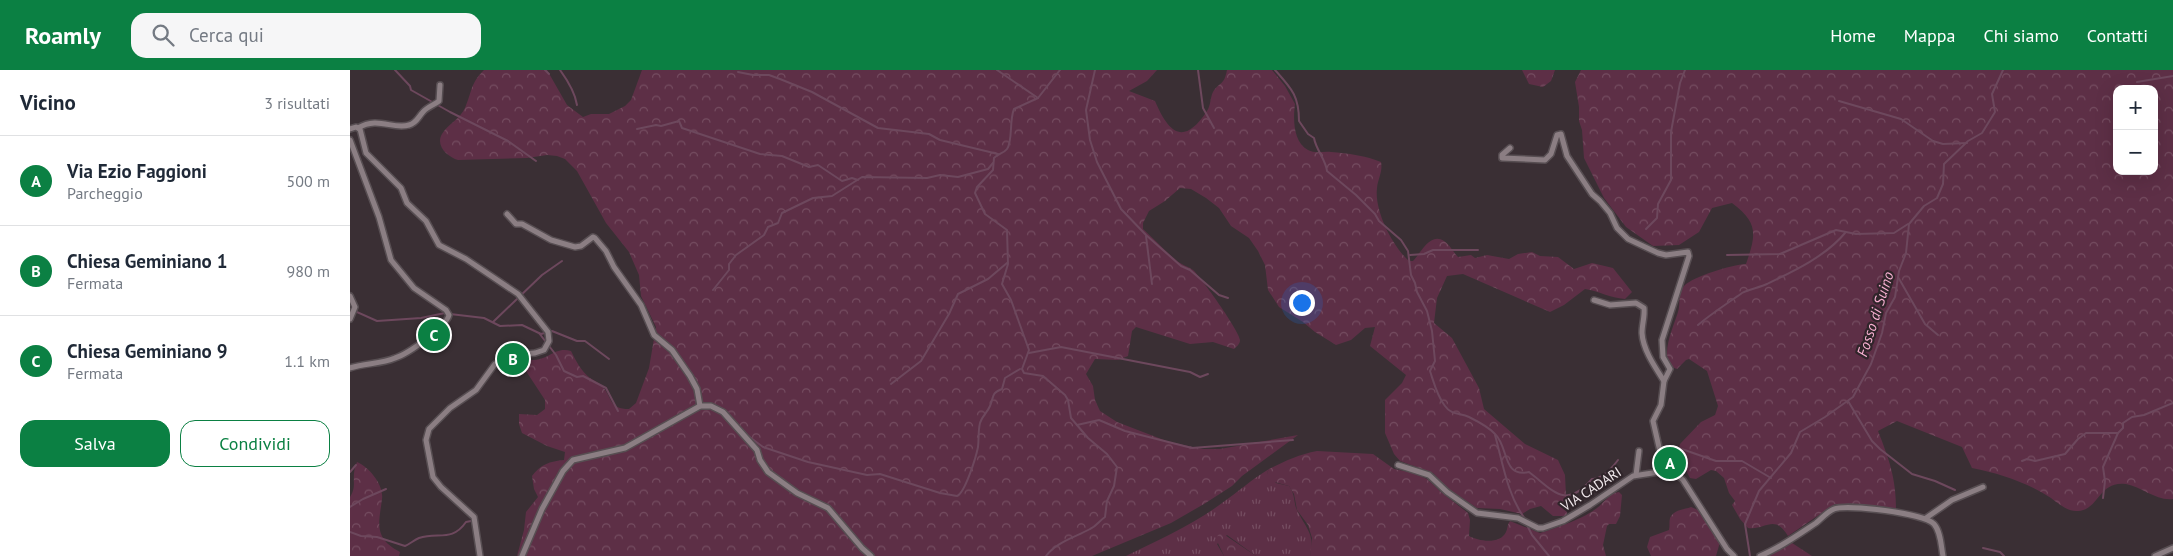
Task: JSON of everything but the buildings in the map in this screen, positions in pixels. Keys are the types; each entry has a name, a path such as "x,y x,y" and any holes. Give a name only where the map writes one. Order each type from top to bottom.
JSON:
{"street":[{"path":"350,129 358,128 365,124 384,122 399,126 410,125 419,118 424,110 438,102 440,85"},
{"path":"358,128 362,133 366,153 401,188 408,203 426,221 439,245 466,259 518,294 548,332 549,341 544,350 535,354 514,355 495,364 476,390 443,414 429,429 426,440 433,476 441,487 474,517 480,556"},
{"path":"1510,148 1502,155 1502,158 1545,160 1551,154 1557,134 1561,134 1567,156 1592,194 1600,201 1618,228 1628,239 1666,255 1685,251 1689,253 1662,340 1663,357 1670,368 1664,381 1661,406 1653,421 1664,470 1672,470 1679,475 1727,549 1734,556"},
{"path":"350,140 379,217 391,260 414,288 446,310 449,315 447,320 438,329 397,358 350,368"},
{"path":"507,214 516,224 522,224 542,236 575,247 580,246 593,237 595,238 640,305 654,335 672,350 690,376 697,389 700,406"},
{"path":"350,296 355,307 350,319"},
{"path":"1594,300 1610,305 1636,303 1643,306 1645,311 1642,324 1645,345 1664,381"},
{"path":"522,556 542,508 562,471 573,460 625,448 700,406 711,406 723,412 752,443 768,472 797,493 828,508 871,556"},
{"name":"VIA CADARI","path":"1636,475 1639,451"},
{"name":"VIA CADARI","path":"1398,464 1429,475 1447,492 1477,513 1518,518 1538,528 1544,528 1563,520 1636,475 1664,470"},
{"path":"1926,518 1952,500 1983,487"},
{"path":"1760,556 1793,538 1831,511 1842,507 1926,518 1933,522 1938,530 1943,556"},
{"path":"2155,556 2173,548"}],"green space":[{"path":"484,70 547,70 567,105 583,117 591,114 609,114 625,106 631,100 642,70 1157,70 1147,81 1129,91 1155,101 1160,112 1172,128 1178,132 1184,132 1199,122 1207,111 1213,92 1223,81 1227,70 1272,70 1285,86 1295,104 1295,130 1299,142 1303,146 1314,152 1350,154 1381,162 1381,172 1377,188 1378,207 1391,238 1409,261 1413,261 1430,241 1439,239 1444,241 1458,257 1471,255 1475,258 1487,255 1509,259 1518,254 1532,252 1540,256 1558,257 1574,269 1592,263 1613,268 1632,292 1625,299 1585,289 1564,305 1550,312 1463,274 1447,276 1437,298 1434,323 1452,338 1479,388 1484,409 1525,444 1558,460 1565,475 1567,516 1553,516 1541,506 1530,509 1522,514 1500,509 1477,508 1446,487 1433,473 1400,461 1394,454 1385,433 1385,400 1402,383 1406,375 1370,346 1375,327 1365,328 1351,340 1336,345 1279,307 1268,290 1265,265 1249,238 1231,226 1219,208 1206,198 1191,189 1180,188 1165,201 1149,211 1143,223 1143,229 1178,262 1191,269 1197,275 1234,327 1240,340 1239,343 1234,349 1213,342 1190,344 1136,327 1132,331 1128,356 1118,360 1095,359 1086,374 1093,386 1095,400 1100,411 1117,422 1169,442 1203,449 1220,449 1298,435 1242,476 1232,486 1171,523 1092,556 517,556 524,530 526,512 538,497 534,489 532,476 546,464 564,460 565,452 547,446 522,433 519,424 519,414 537,415 545,409 545,400 524,368 529,360 536,360 560,350 571,351 584,372 602,386 615,405 623,409 629,409 636,403 649,368 656,327 641,296 639,275 629,252 606,223 577,171 565,159 547,155 527,158 458,160 450,156 441,147 440,138 442,134 463,112 474,84"},
{"path":"1522,70 1555,70 1551,81 1543,87 1529,84"},
{"path":"1581,70 2173,70 2173,499 2161,498 2126,484 2117,484 2110,486 2104,491 2091,506 2078,511 2071,510 2023,483 1972,468 1962,447 1897,421 1878,431 1891,469 1895,488 1896,509 1835,504 1788,536 1783,529 1774,524 1748,528 1732,505 1735,501 1729,493 1724,478 1716,471 1711,470 1696,479 1690,478 1684,466 1679,448 1680,444 1701,422 1715,415 1718,406 1707,371 1689,359 1677,369 1671,365 1667,352 1670,334 1679,309 1682,289 1689,282 1704,275 1746,264 1753,237 1751,223 1741,210 1732,203 1712,208 1699,232 1679,245 1653,246 1626,227 1604,198 1584,158 1575,82"},
{"path":"1317,451 1373,454 1394,469 1414,473 1427,479 1468,513 1470,520 1469,536 1478,539 1489,541 1499,539 1506,532 1510,521 1540,533 1547,531 1585,515 1597,508 1610,496 1619,492 1622,495 1620,516 1616,524 1609,524 1607,526 1603,545 1606,556 1310,556 1312,538 1308,525 1297,510 1294,494 1289,486 1271,481 1267,473 1269,469 1287,461"},
{"path":"357,462 371,472 381,488 380,529 385,541 400,552 399,556 350,556 350,497"},
{"path":"1269,469 1267,473 1276,483 1289,486 1291,489 1296,509 1311,537 1310,556 1256,556 1227,535 1217,544 1224,556 1126,556 1175,532 1211,511"},
{"path":"1691,507 1701,511 1720,542 1716,556 1651,556 1647,547 1650,537 1669,530 1672,515 1677,511"},
{"path":"1222,533 1256,556 1224,556 1216,539"},
{"path":"1789,541 1812,556 1768,556"}],"waterway":[{"path":"395,70 410,86 411,90 508,141 536,161"},
{"path":"545,70 549,74"},
{"path":"560,70 571,87 577,105"},
{"path":"997,70 1038,98"},
{"path":"1046,556 1055,547 1092,528 1105,517 1107,501 1114,486 1117,467 1107,454 1088,438 1071,418 1068,400 1065,395 1043,376 1024,373 1022,369 1029,350 1011,300 1002,284 1008,264 1007,230 985,214 975,193 977,187 993,170 994,158 1006,150 1009,145 1014,109 1038,98 1060,70"},
{"path":"1095,70 1086,110 1090,140 1097,162 1121,209 1146,235 1181,266 1190,270 1219,295 1228,298"},
{"path":"1198,70 1203,108 1214,128"},
{"path":"1275,70 1293,93 1298,105 1299,121 1308,134 1314,138 1327,171 1356,195 1375,214 1379,221 1401,240 1408,251 1411,275 1427,311 1432,331 1435,361 1430,371 1438,394 1447,409 1469,417 1490,429 1499,440 1507,460 1514,470 1520,473 1529,472 1553,491 1560,494 1574,494 1592,479 1596,479 1607,472 1618,460"},
{"path":"1646,229 1657,218 1658,204 1671,180 1671,132 1680,83 1685,70"},
{"name":"Fosso di Suino","path":"1750,556 1745,524 1759,491 1791,453 1800,432 1853,397 1871,364 1882,333 1886,313 1895,297 1899,271 1906,253 1909,224 1924,206 1937,198 1943,184 1944,164 1968,141 1982,133 1995,112 1992,94 2003,70"},
{"path":"738,72 753,75 769,75 780,79 812,92 878,128 929,134 940,140 998,154"},
{"path":"2137,82 2173,76"},
{"path":"1839,101 1901,119 1933,141 1943,144 1967,143"},
{"path":"637,129 656,125 661,126 679,121 682,128 760,154 782,156 809,167 818,165 842,181 852,178 858,180"},
{"path":"713,290 729,270 729,264 736,255 764,235 768,227 778,223 782,213 813,198 832,196 862,177 927,178 940,175 958,177 988,169 993,163"},
{"path":"1727,255 1780,254 1836,230 1856,234 1894,233 1908,224"},
{"path":"1698,325 1742,293 1788,274 1819,256 1845,233"},
{"path":"1146,236 1152,284"},
{"path":"1410,255 1424,254 1433,250 1478,250"},
{"path":"493,322 542,275 562,261"},
{"path":"891,384 921,361 949,314 958,294 988,279 1007,263"},
{"path":"1898,277 1925,324 1938,335"},
{"path":"350,309 377,321 421,318 445,313"},
{"path":"450,314 484,318 500,326 522,325 541,334 552,331 577,341 585,341 609,359"},
{"path":"539,333 556,355 564,371 577,377 583,376 606,388 618,411"},
{"path":"1029,353 1061,347 1190,372 1200,377 1208,374"},
{"path":"747,435 763,447 808,462 867,475 880,474 940,493 957,496 967,482 973,466 978,447 981,421 989,408 994,394 1002,389 1005,378 1020,369"},
{"path":"1848,401 1872,441 1880,449 1912,474 1955,490"},
{"path":"2022,461 2027,459 2035,461 2065,454 2086,433 2118,433 2123,428 2123,423 2132,417 2144,415 2173,403"},
{"path":"1077,425 1099,420 1125,431 1192,448 1293,440"},
{"path":"2103,498 2105,481 2103,467 2118,433"},
{"path":"1495,435 1510,489 1525,519"},
{"path":"1676,447 1716,461 1742,461 1771,478"},
{"path":"350,472 356,465"},
{"path":"350,507 386,489"},
{"path":"350,532 361,536 377,537 405,546 426,536 445,535 456,532 466,522 471,521"},
{"path":"1526,523 1532,535 1549,556"},
{"path":"1983,548 2000,552 2004,556"}],"place":[{"name":"Chiesa Geminiano 9","path":"434,335"},
{"name":"Chiesa Geminiano 1","path":"513,359"},
{"name":"Via Ezio Faggioni","path":"1670,463"}]}
